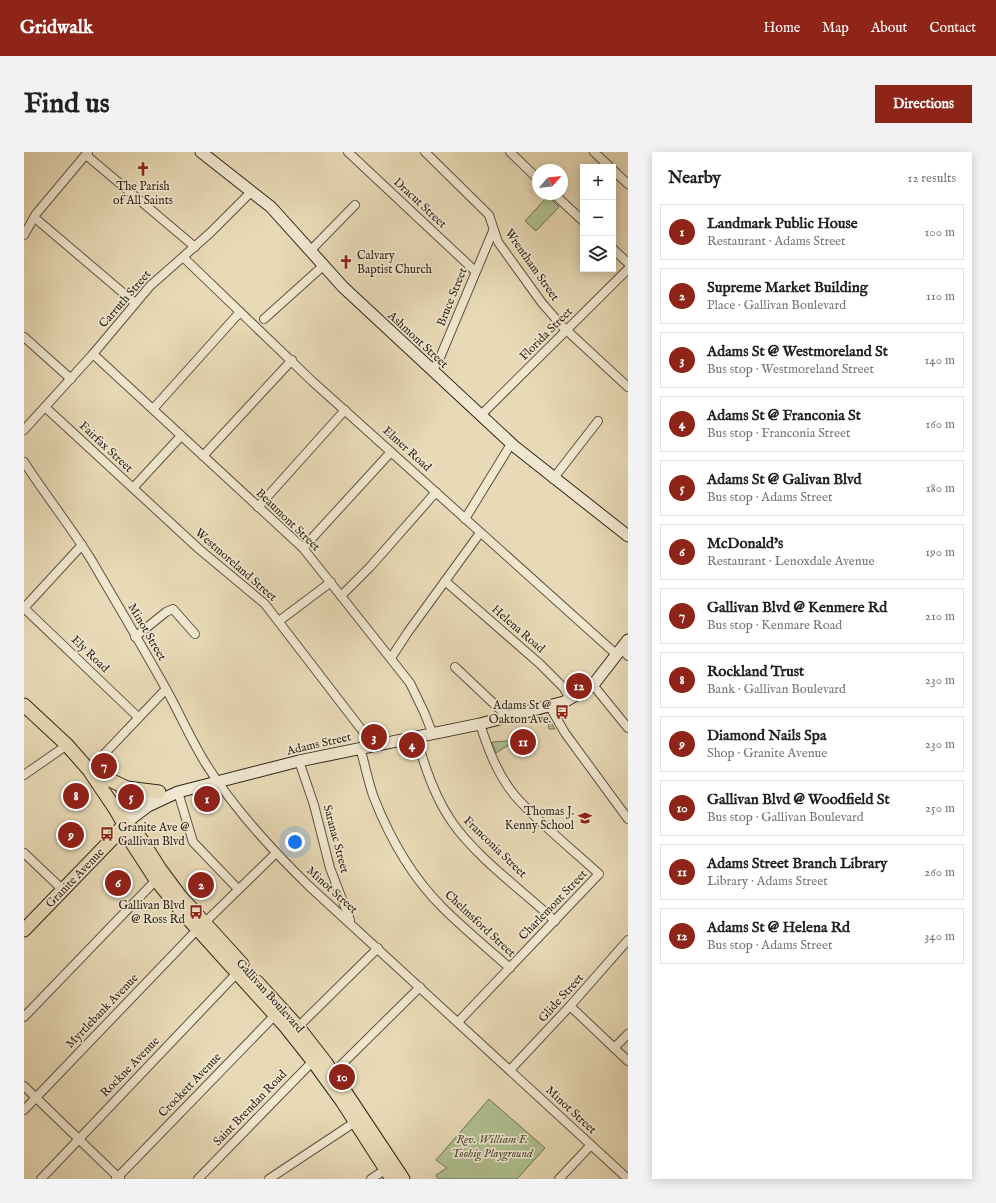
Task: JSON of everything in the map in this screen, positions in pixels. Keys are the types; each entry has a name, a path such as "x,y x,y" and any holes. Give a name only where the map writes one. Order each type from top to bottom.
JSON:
{"highway":[{"name":"Gallivan Boulevard","path":"24,704 67,745 89,770 124,824 130,840 156,880 201,926 278,1012 316,1058 333,1073 403,1179"},
{"path":"89,770 127,788 158,792"},
{"name":"Gallivan Boulevard","path":"124,824 137,833 166,877 237,973 278,1012 298,1027 389,1174"},
{"name":"Granite Avenue","path":"24,930 115,836 124,824"}],"main road":[{"name":"Ashmont Street","path":"201,152 252,191 276,212 323,266 349,293 511,444 553,479 628,536"},
{"name":"Adams Street","path":"124,824 148,806 178,792 299,761 416,735 480,724 550,707 570,699 593,685 624,650"},
{"name":"Adams Street","path":"124,824 132,806 146,796 158,792 178,792"}],"street":[{"name":"Dracut Street","path":"348,152 475,271"},
{"name":"Wrentham Street","path":"425,152 482,207 492,221 493,231 498,242 542,303 566,331 628,387"},
{"path":"510,152 532,173"},
{"path":"594,152 607,164"},
{"path":"24,235 36,214 87,153 195,247"},
{"path":"616,173 628,184"},
{"name":"Carruth Street","path":"24,430 93,354 150,286 184,258 252,191"},
{"path":"560,200 580,218"},
{"path":"310,251 355,206"},
{"path":"35,218 135,303"},
{"name":"Bruce Street","path":"432,371 439,360 493,231"},
{"path":"616,252 628,263"},
{"name":"Elmer Road","path":"184,258 345,410 480,533 624,650"},
{"path":"264,319 323,266"},
{"name":"Florida Street","path":"480,416 628,269"},
{"path":"153,409 240,312"},
{"path":"24,337 71,379"},
{"name":"Beaumont Street","path":"93,354 303,548 410,683 432,732"},
{"path":"203,456 292,360"},
{"name":"Fairfax Street","path":"45,407 133,488 181,436"},
{"path":"258,507 345,410"},
{"path":"553,479 598,421"},
{"path":"465,519 511,444"},
{"path":"303,548 391,452"},
{"name":"Minot Street","path":"24,462 82,545 166,689 206,764 276,853 309,886 628,1179"},
{"name":"Westmoreland Street","path":"133,488 199,549 253,592 279,621 368,738 365,746"},
{"path":"342,596 370,567 436,492"},
{"path":"391,658 480,533"},
{"path":"24,608 82,545"},
{"name":"Helena Road","path":"445,581 540,664 564,688 570,699"},
{"path":"279,621 331,582"},
{"name":"Ely Road","path":"24,608 138,717"},
{"path":"135,637 166,612 173,609 195,634"},
{"path":"455,667 508,717"},
{"path":"593,685 628,728"},
{"path":"89,770 166,689"},
{"path":"550,707 565,733 628,819"},
{"name":"Charlemont Street","path":"458,1022 599,874 516,797 497,768 480,724"},
{"name":"Franconia Street","path":"416,735 425,768 439,800 452,822 483,856 555,921"},
{"path":"24,775 67,745"},
{"name":"Chelmsford Street","path":"365,746 374,797 395,841 415,873 441,906 510,968"},
{"name":"Saranac Street","path":"299,761 314,805 332,874 351,923"},
{"path":"178,792 193,842 238,889"},
{"path":"24,853 63,890"},
{"name":"Myrtlebank Avenue","path":"24,1110 201,926 276,853"},
{"path":"24,1017 156,880"},
{"name":"Glide Street","path":"510,1070 570,1006 628,940"},
{"path":"298,1027 378,948"},
{"name":"Rockne Avenue","path":"41,1179 78,1138 237,973"},
{"path":"333,1073 420,987"},
{"path":"570,1006 628,1061"},
{"name":"Crockett Avenue","path":"118,1178 278,1012"},
{"path":"614,1048 628,1034"},
{"name":"Saint Brendan Road","path":"198,1179 316,1058"},
{"path":"24,1086 118,1178"},
{"path":"269,1179 356,1122"},
{"path":"559,1179 591,1145"},
{"path":"371,1179 389,1174"}],"green space":[{"path":"544,200 552,200 559,207 536,231 525,221"},
{"path":"547,716 555,729 549,729 548,721 538,723 535,719"},
{"path":"508,741 510,744 496,753 492,742"},
{"path":"116,789 137,796 124,806 116,792"},
{"name":"Rev. William F. Toohig Playground","path":"489,1099 545,1148 517,1179 438,1179 436,1175 447,1168 436,1160"}],"place":[{"name":"The Parish of All Saints","path":"143,169"},
{"name":"Calvary Baptist Church","path":"346,262"},
{"name":"Adams St @ Helena Rd","path":"579,686"},
{"name":"Adams St @ Oakton Ave.","path":"562,712"},
{"name":"Adams St @ Westmoreland St","path":"374,737"},
{"name":"Adams Street Branch Library","path":"523,742"},
{"name":"Adams St @ Franconia St","path":"412,745"},
{"name":"Gallivan Blvd @ Kenmere Rd","path":"104,766"},
{"name":"Rockland Trust","path":"76,796"},
{"name":"Adams St @ Galivan Blvd","path":"131,797"},
{"name":"Landmark Public House","path":"207,799"},
{"name":"Thomas J. Kenny School","path":"585,818"},
{"name":"Granite Ave @ Gallivan Blvd","path":"107,834"},
{"name":"Diamond Nails Spa","path":"71,835"},
{"name":"McDonald's","path":"118,883"},
{"name":"Supreme Market Building","path":"201,885"},
{"name":"Gallivan Blvd @ Ross Rd","path":"196,912"},
{"name":"Gallivan Blvd @ Woodfield St","path":"342,1077"}]}
